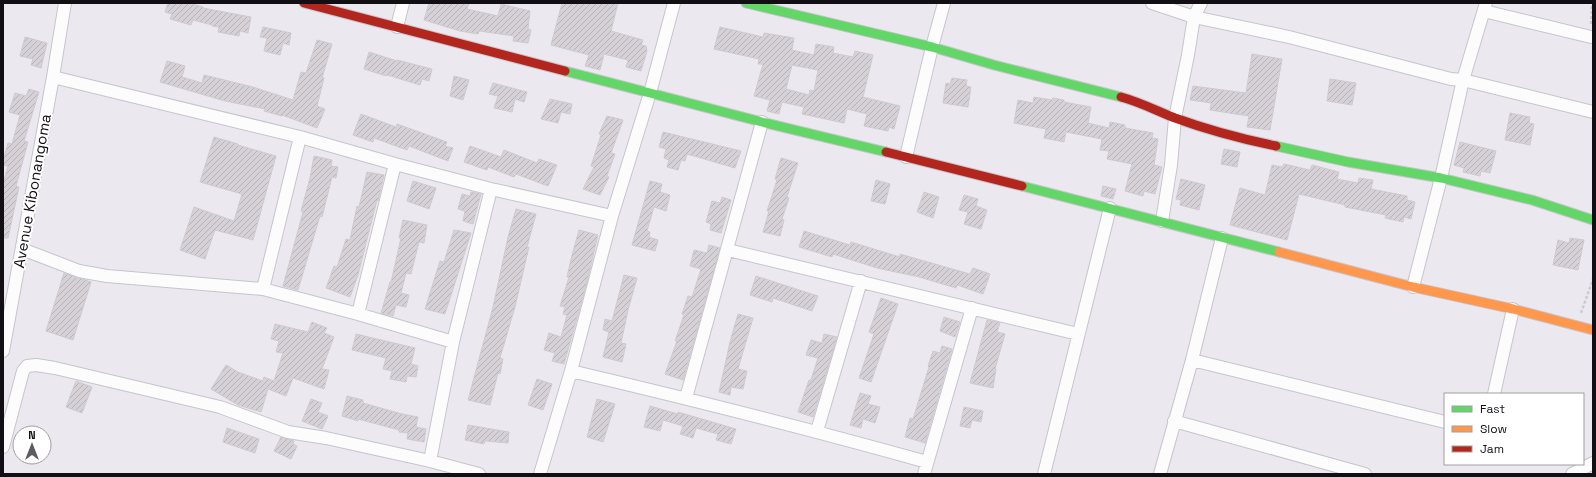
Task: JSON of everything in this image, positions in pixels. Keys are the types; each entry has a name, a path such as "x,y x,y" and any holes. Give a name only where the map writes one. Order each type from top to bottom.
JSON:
{"street":[{"name":"Avenue Kibonangoma","path":"3,351 65,3"},
{"path":"304,3 762,122 1162,221 1413,287 1593,330"},
{"path":"397,27 403,3"},
{"path":"540,474 571,371 612,216 650,93 674,3"},
{"path":"746,3 932,47 994,65 1136,101 1174,118 1255,142 1348,162 1441,178 1532,200 1593,220"},
{"path":"906,157 944,3"},
{"path":"1152,3 1194,17 1289,37 1451,79 1463,80 1593,112"},
{"path":"1162,221 1171,165 1174,118 1188,54 1194,17 1201,3"},
{"path":"1413,287 1441,178 1472,45 1485,7 1591,37"},
{"path":"53,77 300,137 491,189 612,216"},
{"path":"686,398 728,250 762,122"},
{"path":"263,289 300,137"},
{"path":"358,314 395,164"},
{"path":"430,460 453,342 491,189"},
{"path":"1044,474 1110,208"},
{"path":"1160,474 1192,360 1222,238"},
{"path":"22,249 80,270 107,276 263,289 358,314 453,342"},
{"path":"728,250 1078,334"},
{"path":"817,431 861,281"},
{"path":"924,474 972,308"},
{"path":"1494,393 1513,310"},
{"path":"1192,360 1444,422"},
{"path":"3,447 23,371 27,366 36,365 55,368 220,407 288,432 326,438 430,460 479,474"},
{"path":"571,371 817,431 928,462"},
{"path":"1174,421 1365,474"},
{"path":"1572,474 1593,463 1584,460"}],"path":[{"path":"1591,37 1592,3"},
{"path":"1576,325 1593,279"}],"building":[{"path":"168,3 189,3 203,8 251,17 248,33 240,31 239,36 218,32 219,27 193,20 191,25 170,19 172,14 165,12"},
{"path":"429,3 469,3 467,9 498,16 501,4 530,11 528,29 531,30 528,43 513,41 514,36 479,31 478,34 460,31 424,20"},
{"path":"562,3 618,3 611,31 643,40 641,45 646,46 647,51 641,71 626,67 628,60 604,54 600,70 585,66 589,55 551,45"},
{"path":"263,27 291,33 289,45 283,43 280,55 264,51 267,38 260,37"},
{"path":"720,27 763,37 764,33 794,38 792,50 814,55 816,44 834,47 833,53 853,57 855,51 873,55 863,97 900,106 894,129 889,127 888,131 864,126 867,114 847,109 844,123 802,114 804,107 782,102 779,114 767,111 770,100 754,96 763,64 758,64 759,59 714,49","holes":["792,65 818,70 814,91 810,90 809,95 786,89"]},
{"path":"25,37 47,43 41,68 31,65 33,59 20,56"},
{"path":"317,40 332,44 322,78 324,78 317,106 325,109 317,128 282,115 264,111 265,109 225,101 160,82 167,61 185,66 182,77 202,83 204,75 253,87 293,100 301,72 306,73"},
{"path":"369,52 397,61 432,69 429,81 422,79 420,85 364,69"},
{"path":"1252,54 1282,59 1270,130 1247,127 1249,116 1210,110 1211,103 1190,100 1193,86 1246,93"},
{"path":"454,76 469,80 463,100 450,96"},
{"path":"952,78 967,80 966,86 971,87 968,107 943,103 946,83 950,84"},
{"path":"1330,79 1356,83 1352,105 1327,101"},
{"path":"493,83 527,92 524,102 515,99 512,112 494,108 498,96 489,94"},
{"path":"29,89 39,92 24,141 28,142 16,186 19,187 8,238 3,238 3,184 8,166 3,165 3,161 8,143 12,144 20,115 9,112 15,93 26,96"},
{"path":"1034,97 1052,100 1053,98 1064,100 1064,102 1091,107 1088,123 1109,128 1110,122 1125,125 1125,128 1153,133 1152,138 1158,139 1154,165 1162,167 1155,194 1144,191 1143,196 1125,191 1132,164 1107,159 1109,151 1100,150 1102,139 1066,132 1064,142 1044,138 1046,129 1014,123 1018,100 1033,103"},
{"path":"550,99 572,104 570,114 561,112 558,123 541,119"},
{"path":"1510,113 1530,117 1529,123 1534,124 1530,145 1505,140"},
{"path":"361,114 396,127 397,124 447,142 445,146 453,148 448,161 409,146 407,150 374,138 373,142 353,135"},
{"path":"607,116 623,120 611,153 615,154 607,176 609,177 600,195 583,189 594,167 591,166 601,135 599,134"},
{"path":"663,132 741,151 735,168 687,154 685,161 681,160 678,170 667,167 669,160 664,158 666,149 659,147"},
{"path":"214,137 276,156 253,240 215,230 205,259 180,250 194,207 234,221 242,194 200,182"},
{"path":"1460,142 1496,151 1490,173 1481,171 1480,176 1463,172 1464,168 1454,165"},
{"path":"470,146 501,157 504,150 537,163 539,159 557,165 548,186 516,174 514,177 488,167 487,170 464,162"},
{"path":"1224,149 1240,152 1237,167 1221,164"},
{"path":"314,156 332,160 331,166 338,167 336,178 332,177 322,217 320,216 298,290 283,286 303,212 301,211"},
{"path":"781,158 798,163 787,197 789,198 782,219 784,220 780,236 763,232 769,211 767,211 777,180 775,179"},
{"path":"1284,164 1310,170 1312,165 1339,172 1337,179 1358,183 1359,178 1373,180 1371,189 1407,196 1407,200 1415,202 1411,219 1404,217 1403,222 1385,218 1386,215 1345,207 1345,205 1299,194 1287,240 1230,225 1240,188 1265,195 1272,165 1282,167"},
{"path":"367,172 384,175 358,275 350,297 326,288 334,266 337,267 346,239 350,240 357,206 359,207"},
{"path":"1181,179 1205,185 1199,210 1180,205 1181,200 1176,199"},
{"path":"876,180 890,184 885,204 871,201"},
{"path":"413,181 436,188 429,209 407,201"},
{"path":"650,181 662,184 660,192 670,195 666,211 654,207 647,231 650,232 649,237 658,240 655,251 632,245"},
{"path":"1103,186 1116,189 1113,199 1101,196"},
{"path":"471,192 481,194 473,224 463,221 465,211 458,209 462,194 470,196"},
{"path":"924,192 939,197 933,218 917,212"},
{"path":"964,195 978,199 976,206 987,210 981,229 964,224 968,212 959,210"},
{"path":"722,197 731,200 721,233 710,230 711,224 706,222 712,201 720,203"},
{"path":"516,209 536,214 527,247 529,247 515,307 500,358 503,359 500,374 498,373 490,405 468,400 493,307 508,237"},
{"path":"403,220 427,225 424,243 419,242 411,274 406,273 401,293 409,295 406,307 396,305 393,316 381,313 391,282 401,238 399,238"},
{"path":"454,230 471,233 445,314 425,309 440,261 444,262"},
{"path":"579,230 598,235 586,286 564,364 552,361 555,353 544,350 549,333 561,337 567,315 563,314 565,307 560,306 569,277 567,277"},
{"path":"804,231 850,245 851,242 900,257 900,254 970,274 973,268 990,274 983,294 957,285 956,288 919,277 877,268 833,254 832,257 799,247"},
{"path":"1570,238 1584,240 1578,270 1553,265 1558,240 1569,243"},
{"path":"709,245 720,248 683,380 665,374 677,341 675,341 684,315 682,314 688,296 692,297 701,269 690,266 694,250 707,253"},
{"path":"64,273 91,282 73,340 46,331"},
{"path":"624,275 637,278 621,343 626,344 622,362 603,357 609,332 603,330 605,319 612,321"},
{"path":"756,276 818,296 812,311 773,298 772,302 750,295"},
{"path":"881,298 898,304 871,382 859,378 874,334 869,332"},
{"path":"738,314 753,318 738,369 747,371 743,389 731,387 730,395 719,392"},
{"path":"944,317 960,322 955,337 940,331"},
{"path":"987,320 1000,323 997,332 1005,334 995,369 993,388 970,383"},
{"path":"312,322 327,328 324,333 334,337 322,369 329,370 324,389 293,378 286,396 268,389 261,412 238,405 211,389 226,365 238,372 263,381 264,377 274,381 283,353 276,352 279,341 271,339 275,324 308,332"},
{"path":"356,334 415,348 411,364 418,366 416,377 407,376 406,382 390,379 392,371 383,369 386,358 352,350"},
{"path":"824,334 837,337 813,417 798,412 818,358 806,355 811,340 822,343"},
{"path":"942,346 952,349 925,443 905,437 910,418 913,419 933,351 940,353"},
{"path":"537,379 552,384 543,410 528,405"},
{"path":"76,381 92,387 82,413 66,407"},
{"path":"860,393 871,396 868,404 880,407 875,423 863,419 861,428 850,425"},
{"path":"347,396 363,400 363,403 418,417 416,427 426,429 424,442 407,439 408,433 399,432 399,430 342,416"},
{"path":"311,399 322,403 318,412 328,416 322,429 302,421"},
{"path":"597,399 615,404 603,442 587,437"},
{"path":"650,406 678,414 678,412 736,429 731,444 716,440 718,434 696,428 693,438 680,434 683,426 663,420 660,431 644,427"},
{"path":"964,407 983,411 981,422 972,420 970,428 960,426"},
{"path":"468,425 509,432 508,443 485,441 484,444 465,440"},
{"path":"227,428 259,439 255,453 223,442"},
{"path":"281,437 294,441 293,444 297,446 291,459 274,451"}],"traffic: fast":[{"path":"746,3 932,47 994,65 1121,97"},
{"path":"565,71 762,122 886,152"},
{"path":"1276,146 1348,162 1441,178 1532,200 1593,220"},
{"path":"1022,186 1279,252"}],"traffic: slow":[{"path":"1279,252 1413,287 1513,309 1593,330"}],"traffic: jam":[{"path":"304,3 565,71"},
{"path":"1121,97 1200,126 1276,146"},
{"path":"886,152 1022,186"}]}
